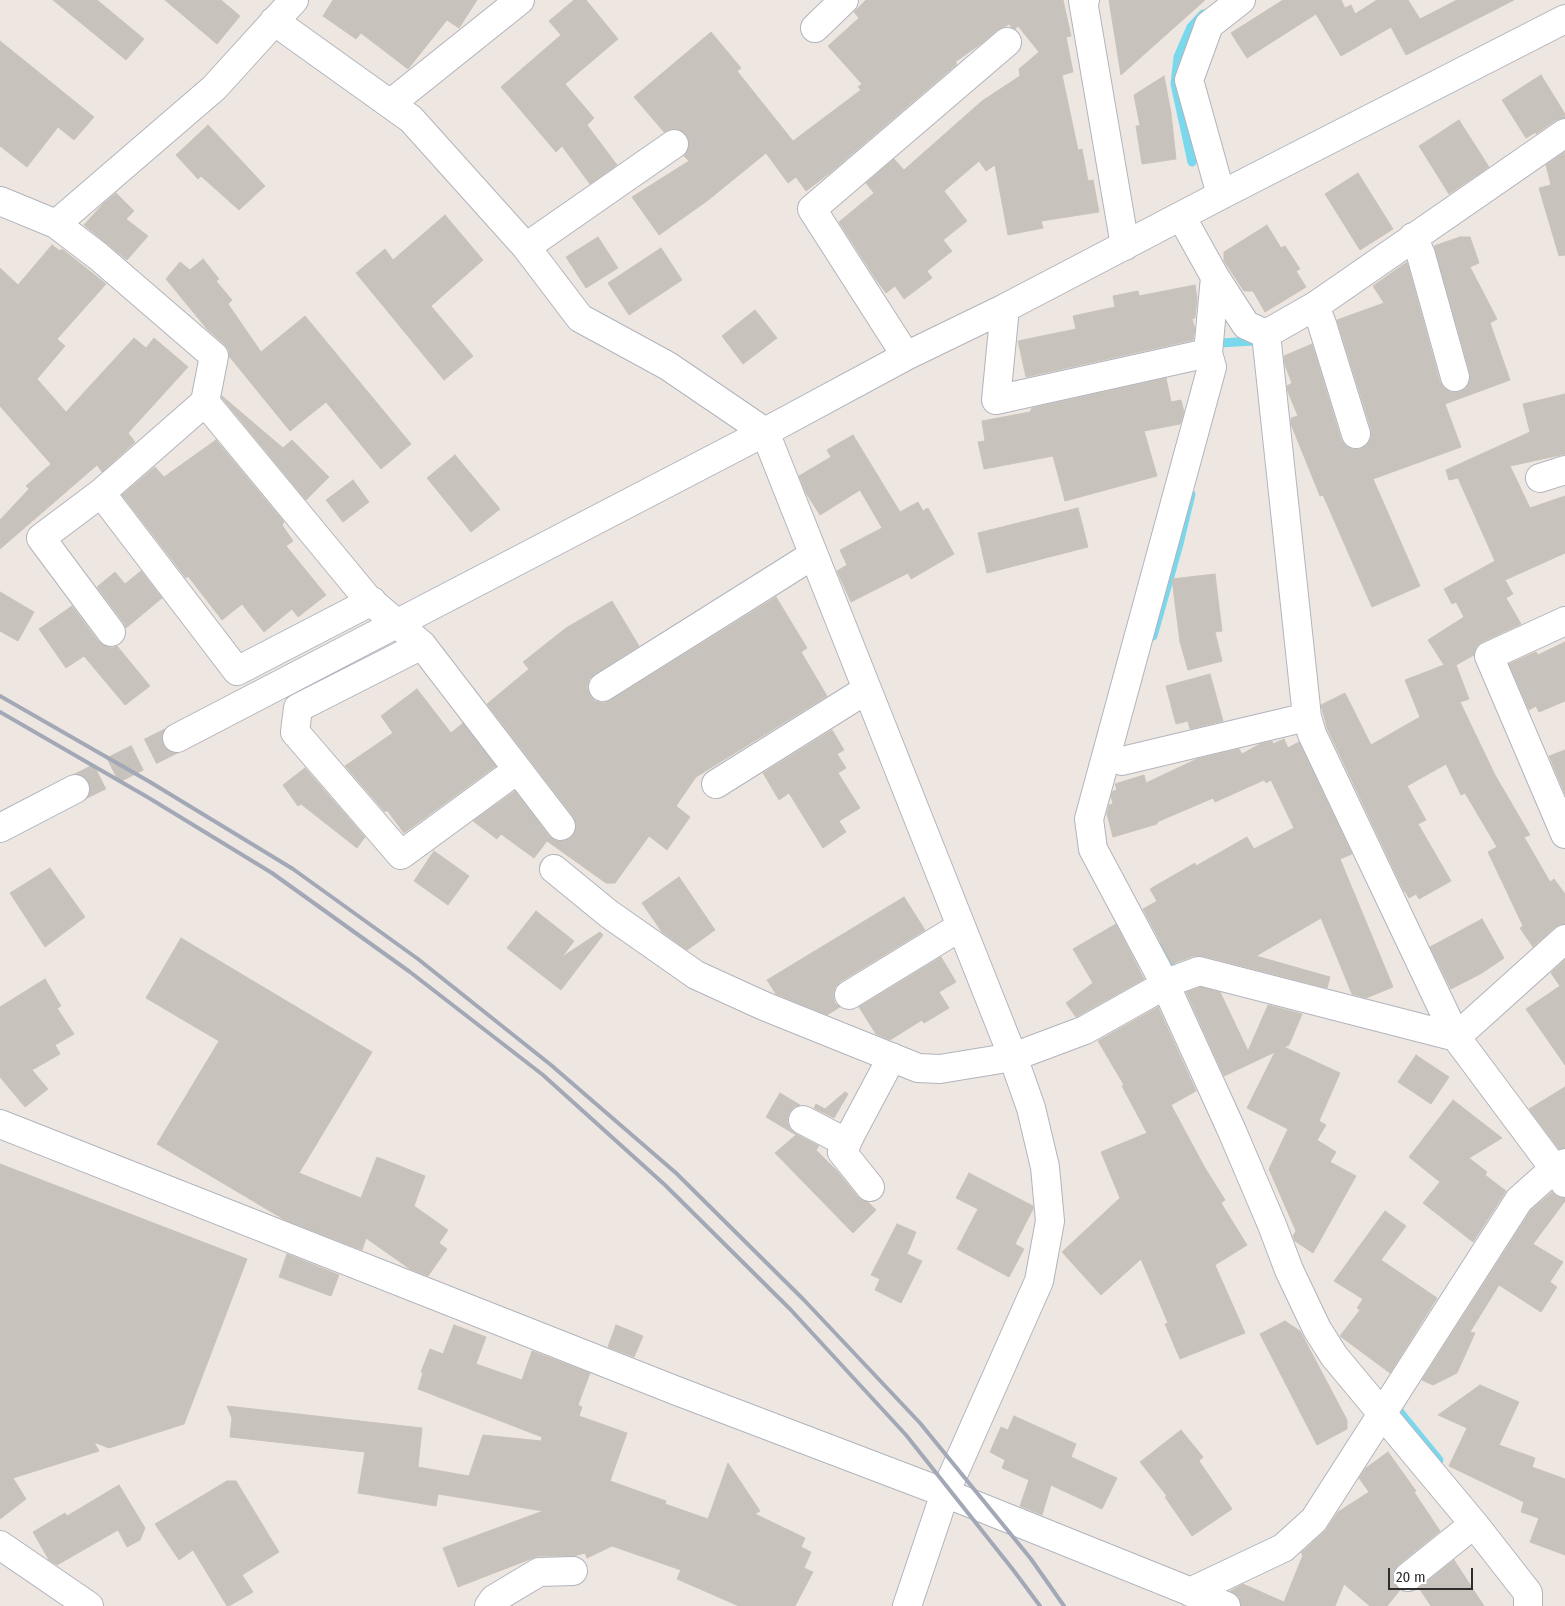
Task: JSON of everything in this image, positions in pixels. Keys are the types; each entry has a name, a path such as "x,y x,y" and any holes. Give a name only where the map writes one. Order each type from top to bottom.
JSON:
{"street":[{"path":"56,224 214,88 294,0"},
{"path":"390,104 520,0"},
{"path":"815,28 844,0"},
{"path":"1085,0 1083,1 1125,246"},
{"path":"1221,194 1188,80 1209,25 1241,0"},
{"path":"176,738 397,625 906,356 1005,308 1221,194 1565,19"},
{"path":"274,21 411,119 526,247 580,318 668,366 765,432 960,928 1013,1057 1033,1117 1045,1167 1050,1221 1039,1281 945,1493 907,1606"},
{"path":"906,356 812,209 1007,42"},
{"path":"1181,216 1215,277 1246,325 1266,334 1318,314 1417,245 1565,133"},
{"path":"526,247 674,144"},
{"path":"0,201 56,224 98,256 214,356 205,402 101,493 41,538 111,632"},
{"path":"1417,245 1455,376"},
{"path":"1215,277 1208,353 1212,367 1089,819 1093,849 1172,981 1289,1270 1308,1311 1334,1356 1474,1524 1528,1593 1528,1606"},
{"path":"1005,308 996,400 1208,353"},
{"path":"1318,314 1356,434"},
{"path":"1190,1592 1283,1548 1314,1520 1519,1200 1562,1171 1456,1037 1312,734 1307,717 1266,334"},
{"path":"205,402 367,598 422,645 561,826"},
{"path":"101,493 238,672 372,601"},
{"path":"603,687 813,556"},
{"path":"1565,621 1489,656 1565,834"},
{"path":"422,645 298,708 295,732 401,855 517,770"},
{"path":"716,784 866,690"},
{"path":"1122,761 1307,717"},
{"path":"0,828 75,789"},
{"path":"554,869 609,914 696,975 764,1006 918,1068 940,1069 1013,1057 1085,1030 1172,981 1199,971 1456,1037"},
{"path":"849,995 960,928"},
{"path":"1456,1037 1565,939"},
{"path":"870,1186 842,1152 892,1057"},
{"path":"803,1120 846,1143"},
{"path":"0,1124 677,1391 945,1493 1226,1606"},
{"path":"1408,1577 1474,1524"},
{"path":"0,1545 90,1606"},
{"path":"489,1606 494,1599 540,1572 573,1571"}],"building":[{"path":"53,0 97,0 144,39 126,60"},
{"path":"165,0 221,0 240,16 217,44"},
{"path":"333,0 477,0 459,28 447,20 408,69 361,33 356,39 323,16"},
{"path":"574,0 586,0 618,39 565,84 594,118 587,125 617,165 590,184 562,146 556,152 501,87 561,35 549,21"},
{"path":"866,0 1063,0 1071,36 1066,37 1073,72 1062,75 1078,150 1082,149 1088,181 1093,180 1099,212 1041,221 1043,228 1008,235 995,165 986,171 979,161 944,191 967,221 943,240 952,251 927,271 932,278 904,299 895,286 886,293 839,222 874,193 866,183 894,159 904,170 982,101 1020,76 1019,69 1039,52 1018,26 1015,29 1010,24 997,30 955,62 957,64 831,172 806,191 796,177 788,183 766,153 707,201 659,235 632,197 689,161 684,156 688,150 689,142 686,135 680,130 672,129 664,132 634,97 711,32 741,68 737,71 793,141 861,90 858,87 862,84 828,46 859,18 854,12"},
{"path":"1109,0 1205,0 1121,75"},
{"path":"1283,0 1341,0 1345,8 1351,5 1355,14 1377,0 1408,0 1420,19 1457,0 1514,0 1406,55 1391,27 1341,56 1316,14 1247,58 1231,33"},
{"path":"0,41 94,117 74,140 58,127 27,167 0,146"},
{"path":"1541,75 1565,114 1565,118 1556,120 1536,134 1536,132 1526,138 1502,100"},
{"path":"1164,76 1171,113 1176,159 1142,164 1136,126 1140,126 1134,95"},
{"path":"1459,120 1489,167 1449,194 1419,146"},
{"path":"208,125 265,186 239,210 201,176 198,179 176,155"},
{"path":"1565,152 1565,255 1559,256 1539,188 1551,185 1546,165"},
{"path":"1358,173 1393,229 1360,250 1325,194"},
{"path":"116,193 134,211 126,219 148,236 127,260 84,225"},
{"path":"445,215 483,260 431,306 473,356 444,380 356,273 385,249 393,260"},
{"path":"1267,225 1281,248 1285,246 1300,269 1296,271 1306,287 1265,312 1253,291 1244,291 1224,261 1224,252"},
{"path":"598,237 618,268 586,288 566,257"},
{"path":"1460,237 1470,237 1479,263 1470,267 1497,319 1490,323 1510,380 1445,404 1461,447 1373,479 1420,586 1372,607 1323,495 1320,496 1291,424 1291,418 1298,416 1288,392 1287,386 1292,383 1285,365 1284,356 1312,344 1341,439 1345,445 1352,449 1360,449 1367,445 1371,438 1371,429 1337,320 1384,303 1373,286 1407,262 1440,382 1444,388 1451,392 1459,392 1466,388 1470,381 1470,373 1434,246"},
{"path":"52,245 60,251 62,249 106,284 57,339 65,346 37,379 66,412 134,338 146,348 154,338 188,367 128,433 135,442 102,472 97,465 0,549 0,520 29,489 26,486 51,464 0,406 0,268 18,285"},
{"path":"661,248 682,280 629,315 608,283"},
{"path":"203,259 219,279 216,281 232,300 228,304 261,352 305,316 411,444 381,469 326,402 290,431 229,356 229,350 225,345 207,329 166,279 180,262 190,270"},
{"path":"1195,285 1197,298 1195,318 1192,319 1195,329 1193,340 1026,377 1018,341 1076,329 1073,316 1115,307 1113,296 1138,291 1139,296"},
{"path":"755,310 777,338 743,364 722,336"},
{"path":"1166,378 1171,402 1181,400 1184,412 1180,424 1144,431 1157,476 1065,501 1053,456 984,469 978,442 985,441 982,421 1030,412 1032,408"},
{"path":"1565,394 1565,454 1510,466 1530,508 1565,496 1565,553 1505,580 1513,594 1506,598 1521,624 1482,642 1476,647 1474,655 1456,665 1469,699 1460,702 1495,775 1530,835 1524,837 1550,882 1554,879 1565,894 1565,924 1555,927 1533,947 1520,928 1523,926 1488,852 1497,847 1465,793 1461,795 1446,764 1407,786 1426,820 1418,824 1451,881 1419,899 1416,894 1409,898 1327,728 1321,705 1345,693 1371,745 1420,717 1405,680 1444,665 1428,640 1464,617 1456,602 1452,604 1444,589 1495,561 1458,478 1449,480 1446,470 1530,432 1523,404"},
{"path":"222,396 283,448 292,440 329,477 306,500"},
{"path":"853,435 900,512 918,502 923,511 928,508 954,554 911,579 908,573 851,602 837,571 847,565 840,550 882,528 860,490 820,515 806,493 799,476 831,457 827,450"},
{"path":"216,440 284,522 282,525 293,541 286,546 326,595 298,617 292,609 264,632 242,604 222,620 188,576 186,578 122,495 155,467 164,477"},
{"path":"455,455 500,509 471,532 427,478"},
{"path":"353,480 369,502 343,522 326,500"},
{"path":"1078,508 1088,547 987,573 978,533"},
{"path":"141,571 162,598 126,628 97,587 115,572 125,584"},
{"path":"1215,574 1222,631 1215,632 1222,661 1188,670 1180,642 1172,579"},
{"path":"0,592 34,612 18,641 0,631"},
{"path":"776,597 807,648 801,652 827,696 696,777 676,806 690,817 667,850 649,836 615,883 606,883 547,841 534,858 501,834 497,839 473,821 515,791 549,836 555,840 564,841 571,838 575,832 576,824 573,816 487,704 529,669 523,662 566,628 612,601 639,646 589,679 587,687 590,695 595,701 604,703"},
{"path":"72,606 98,641 112,648 117,646 150,686 125,705 84,656 66,668 39,629"},
{"path":"1565,642 1565,701 1539,712 1536,706 1529,710 1509,664 1536,652 1538,655"},
{"path":"1210,674 1223,721 1190,729 1188,721 1176,724 1166,686"},
{"path":"417,689 451,733 463,723 496,766 404,833 387,810 385,812 345,766 393,733 381,716"},
{"path":"832,730 844,750 837,754 846,768 838,773 860,808 839,821 846,832 823,848 789,793 779,800 763,773"},
{"path":"1284,739 1288,748 1299,742 1352,854 1340,859 1393,987 1366,998 1352,994 1321,918 1256,956 1330,977 1327,988 1203,956 1194,956 1172,964 1143,909 1157,901 1150,889 1195,863 1196,866 1247,837 1254,849 1294,828 1271,780 1266,783 1264,780 1215,802 1213,798 1157,822 1157,824 1113,837 1107,814 1109,805 1113,804 1111,796 1113,791 1117,790 1115,784 1144,775 1146,783 1197,759 1239,749 1242,754 1260,744 1272,741 1273,744"},
{"path":"1565,750 1565,794 1549,756"},
{"path":"305,768 365,837 357,848 301,804 298,806 283,785"},
{"path":"434,851 469,876 448,905 414,881"},
{"path":"50,868 85,917 45,947 10,893"},
{"path":"679,877 715,930 687,950 662,932 642,903"},
{"path":"904,897 925,930 840,982 835,988 833,995 835,1003 840,1007 827,1015 776,994 767,980"},
{"path":"536,911 574,941 562,957 600,932 603,935 561,990 507,948"},
{"path":"1482,919 1504,958 1482,973 1451,989 1430,947"},
{"path":"1116,924 1144,979 1076,1017 1066,1003 1093,983 1073,949"},
{"path":"181,938 372,1052 299,1173 361,1198 377,1157 425,1176 414,1206 448,1230 439,1243 447,1249 428,1276 410,1269 366,1238 362,1250 285,1220 157,1144 219,1041 146,998"},
{"path":"941,957 956,982 939,992 949,1008 924,1023 922,1020 890,1040 876,1034 859,1007"},
{"path":"1565,960 1565,1065 1526,1009 1560,986 1551,973"},
{"path":"45,979 61,1006 57,1008 74,1034 55,1045 60,1054 32,1070 48,1089 25,1107 0,1077 0,1007"},
{"path":"1200,987 1220,992 1248,1051 1268,1005 1302,1014 1289,1045 1284,1047 1340,1073 1319,1121 1326,1125 1317,1140 1336,1152 1330,1162 1356,1176 1313,1253 1295,1241 1293,1236 1296,1231 1269,1169 1288,1129 1247,1108 1275,1052 1224,1076 1186,992"},
{"path":"1158,1007 1196,1091 1171,1105 1205,1168 1225,1200 1221,1203 1247,1245 1215,1265 1245,1333 1180,1359 1165,1324 1168,1323 1141,1259 1101,1295 1062,1252 1120,1198 1101,1152 1147,1133 1122,1086 1124,1085 1098,1041"},
{"path":"1416,1055 1449,1077 1431,1104 1398,1082"},
{"path":"1565,1087 1565,1148 1559,1149 1529,1109"},
{"path":"845,1092 848,1094 834,1118 814,1108 816,1104 825,1109"},
{"path":"780,1093 800,1105 794,1107 789,1113 787,1121 790,1129 819,1146 816,1150 837,1171 858,1197 868,1202 876,1210 853,1233 775,1153 796,1135 766,1117"},
{"path":"1453,1100 1502,1138 1469,1158 1487,1172 1485,1175 1506,1191 1473,1242 1423,1203 1440,1182 1409,1157"},
{"path":"0,1164 247,1259 184,1424 109,1448 94,1442 99,1451 13,1478 26,1499 0,1519"},
{"path":"969,1173 1033,1206 1015,1244 1024,1249 1009,1277 957,1249 978,1209 956,1198"},
{"path":"1552,1192 1558,1197 1565,1198 1565,1201 1533,1244 1563,1262 1550,1282 1557,1287 1541,1312 1499,1285 1470,1332 1475,1333 1457,1373 1433,1385 1422,1380 1531,1210"},
{"path":"1385,1211 1406,1226 1381,1260 1437,1298 1390,1373 1340,1336 1360,1310 1357,1308 1363,1299 1334,1281"},
{"path":"897,1224 916,1232 907,1254 922,1261 901,1303 875,1290 880,1279 871,1275"},
{"path":"287,1254 339,1275 331,1296 279,1277"},
{"path":"1285,1321 1300,1331 1347,1420 1347,1429 1317,1445 1260,1334"},
{"path":"454,1325 486,1337 476,1364 522,1380 532,1351 590,1373 578,1405 582,1407 579,1416 627,1433 610,1481 666,1501 665,1504 708,1519 728,1463 760,1511 755,1514 805,1538 801,1547 811,1552 804,1568 813,1572 795,1606 739,1606 677,1579 681,1570 612,1546 587,1558 585,1553 574,1556 538,1556 458,1587 443,1548 543,1511 438,1494 436,1506 358,1493 365,1452 230,1437 232,1418 227,1406 422,1428 418,1467 469,1476 483,1435 541,1441 542,1437 418,1389 423,1373 421,1372 430,1349 443,1354"},
{"path":"616,1325 643,1336 634,1357 608,1347"},
{"path":"1480,1385 1519,1402 1499,1445 1535,1458 1532,1467 1565,1479 1565,1555 1530,1542 1539,1518 1521,1512 1524,1502 1449,1466 1467,1428 1438,1415"},
{"path":"1014,1416 1076,1444 1071,1457 1117,1478 1102,1509 1051,1485 1042,1515 1020,1506 1029,1480 1002,1468 1005,1460 990,1452 1001,1427 1008,1430"},
{"path":"1181,1430 1203,1457 1199,1461 1232,1509 1192,1536 1165,1497 1167,1496 1140,1462"},
{"path":"1388,1452 1416,1491 1414,1492 1440,1531 1398,1565 1394,1571 1393,1580 1400,1590 1387,1606 1370,1606 1344,1584 1335,1606 1241,1606 1239,1597 1230,1591 1243,1584 1284,1602 1303,1555 1301,1553 1325,1531 1338,1512 1369,1492 1359,1478 1366,1468"},
{"path":"227,1481 236,1481 279,1552 242,1575 253,1592 229,1606 227,1606 193,1550 179,1560 155,1524"},
{"path":"119,1485 145,1528 140,1540 127,1547 118,1530 57,1565 49,1560 33,1532 65,1513 67,1516"},
{"path":"1454,1560 1484,1606 1431,1606 1419,1588"}],"waterway":[{"path":"1192,162 1175,84 1178,57 1191,27 1203,14"},
{"path":"1220,343 1254,341"},
{"path":"1153,636 1191,494"},
{"path":"1161,948 1175,976"},
{"path":"1399,1411 1439,1460"}],"tunnel":[{"path":"75,789 177,738"}],"railway":[{"path":"0,696 150,782 293,869 418,959 551,1065 676,1173 804,1300 920,1423 1031,1559 1064,1606"},
{"path":"0,712 149,798 272,873 410,972 543,1075 665,1185 790,1309 906,1435 1040,1606"}]}
